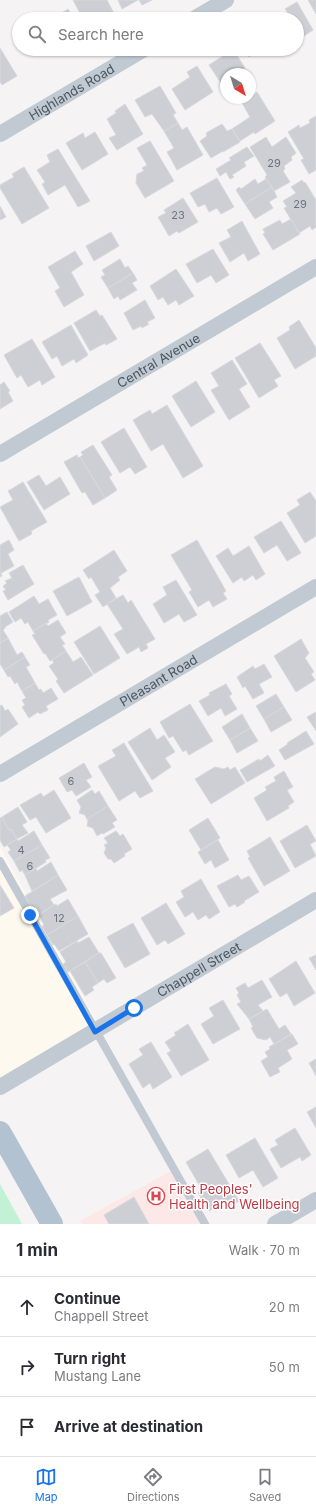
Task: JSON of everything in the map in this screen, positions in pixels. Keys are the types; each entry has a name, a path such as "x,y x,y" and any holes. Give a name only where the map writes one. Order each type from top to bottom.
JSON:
{"main road":[{"path":"0,1132 52,1224"}],"street":[{"path":"206,12 226,0"},
{"name":"Highlands Road","path":"0,134 132,56"},
{"name":"Central Avenue","path":"0,454 316,267"},
{"name":"Pleasant Road","path":"0,774 316,587"},
{"name":"Chappell Street","path":"0,1088 316,900"},
{"path":"275,1224 316,1200"}],"lane":[{"path":"0,861 95,1032 205,1224"}],"shaded area":[{"path":"0,847 103,1032 8,1089 0,1075"},
{"name":"First Peoples' Health and Wellbeing","path":"171,1171 203,1224 82,1224 80,1221"}],"green space":[{"path":"0,1184 22,1224 0,1224"}],"building":[{"path":"73,0 107,0 113,12 97,12 79,12"},
{"path":"118,0 138,0 122,9"},
{"path":"139,0 152,0 142,5"},
{"path":"308,0 316,0 316,14"},
{"path":"297,2 303,12 287,12 285,9"},
{"path":"304,14 313,30 304,36"},
{"path":"0,48 17,76 2,85 0,82"},
{"path":"223,56 237,56 245,68 220,68 220,82 209,65"},
{"path":"197,66 213,92 185,110 172,89 190,77 187,72"},
{"path":"160,86 176,113 173,115 178,123 164,131 152,114 145,117 135,100"},
{"path":"256,93 275,121 255,134 254,132 240,141 232,129 250,117 243,104 256,104"},
{"path":"125,104 143,134 117,150 109,138 116,135 107,119"},
{"path":"316,116 316,170 309,174 301,160 304,159 288,132 299,125 300,128 310,123 309,120"},
{"path":"178,123 182,130 187,127 203,155 177,170 167,152 174,148 164,131"},
{"path":"222,124 227,131 232,129 240,142 211,158 200,141 207,136 206,133"},
{"path":"95,132 108,154 82,170 66,143 83,133 85,138"},
{"path":"266,137 272,147 286,137 296,153 291,157 292,160 284,166 285,169 283,171 290,182 274,191 265,177 267,175 250,147"},
{"path":"150,141 174,181 145,198 136,183 137,174 144,171 142,168 147,165 137,148"},
{"path":"247,147 254,156 244,162 246,166 232,175 234,177 230,179 226,172 220,176 216,169 231,160 229,158"},
{"path":"58,149 90,201 78,207 65,185 48,195 42,184 45,182 37,170 50,162 47,155"},
{"path":"24,167 49,208 22,224 0,188 0,185 14,177 12,174"},
{"path":"217,178 234,207 221,214 217,208 209,212 205,204 198,207 190,193"},
{"path":"255,179 258,184 266,179 272,187 245,204 236,190 239,187 241,189"},
{"path":"302,180 304,183 305,182 316,200 316,227 312,230 310,226 299,233 284,208 287,207 283,201 296,193 291,187"},
{"path":"272,187 277,197 269,202 273,208 255,219 245,204"},
{"path":"183,198 198,222 179,233 177,231 169,236 158,217 166,213 164,210"},
{"path":"0,206 6,217 0,220"},
{"path":"291,219 300,234 273,250 263,234 265,233 263,229 280,220 282,224"},
{"path":"242,221 260,254 248,261 244,253 230,262 219,243 231,237 227,230"},
{"path":"111,232 119,246 94,261 86,246"},
{"path":"213,249 229,275 216,283 211,275 197,283 186,264"},
{"path":"75,251 83,264 71,272 84,295 64,307 55,291 60,288 48,267"},
{"path":"120,259 125,268 128,266 133,273 108,288 101,277 105,275 102,270"},
{"path":"176,269 194,296 179,305 176,300 168,305 163,297 158,300 150,286"},
{"path":"133,273 137,280 132,283 137,290 120,300 118,296 114,299 108,288"},
{"path":"145,300 155,318 147,322 149,324 142,328 141,326 133,330 124,313"},
{"path":"96,310 100,316 102,315 117,339 106,345 105,343 90,351 74,323"},
{"path":"299,320 316,348 316,356 295,369 277,338 290,330 289,327"},
{"path":"71,325 88,355 76,363 74,359 62,366 57,356 52,359 42,342"},
{"path":"32,339 55,377 42,385 40,380 28,387 21,375 17,378 4,355"},
{"path":"260,343 281,376 274,380 278,386 259,398 235,358"},
{"path":"232,360 247,384 239,389 250,407 229,420 211,390 219,386 211,373"},
{"path":"196,381 215,412 191,427 172,396"},
{"path":"4,382 10,391 8,392 13,401 0,409 0,385"},
{"path":"167,405 203,466 183,478 163,444 151,451 133,420 150,410 152,414"},
{"path":"124,428 147,467 135,474 130,467 120,473 101,442"},
{"path":"93,445 112,475 109,477 117,490 105,498 80,457 83,455 81,452"},
{"path":"77,455 78,458 80,457 105,498 93,505 85,492 82,493 64,462"},
{"path":"39,475 46,486 60,477 70,494 44,510 27,482"},
{"path":"23,482 47,522 31,531 32,534 19,541 0,507 13,500 8,491"},
{"path":"310,492 316,501 316,536 305,543 287,513 300,505 297,500"},
{"path":"281,521 301,553 287,561 277,545 264,553 254,537"},
{"path":"9,540 14,550 8,554 14,566 1,573 2,576 0,577 0,545"},
{"path":"197,540 226,591 223,593 227,599 213,607 209,600 198,607 189,592 192,590 171,555"},
{"path":"249,546 265,574 256,580 253,575 244,581 242,577 233,583 216,556 228,548 233,556"},
{"path":"114,550 127,571 118,577 120,580 110,588 116,598 103,607 95,595 100,592 91,577 89,579 83,570"},
{"path":"23,565 34,584 8,600 3,591 6,590 3,586 7,583 5,581 12,578 9,573"},
{"path":"79,577 92,602 67,616 53,591"},
{"path":"176,580 197,615 184,622 179,614 164,623 153,604 167,595 163,587"},
{"path":"123,595 128,603 131,600 155,639 146,644 148,648 141,652 139,647 127,654 114,634 123,629 107,604"},
{"path":"34,596 39,604 48,599 57,615 48,620 49,622 33,631 28,622 25,624 21,618 15,622 9,612"},
{"path":"7,612 13,622 3,630 8,638 0,643 0,616"},
{"path":"58,620 66,633 60,637 65,644 62,645 66,651 50,661 32,635 35,634 33,631 46,623 48,626"},
{"path":"100,626 120,658 94,674 74,642"},
{"path":"8,638 17,655 22,652 25,657 4,670 0,664 0,643"},
{"path":"301,639 309,653 305,658 314,672 311,674 315,680 296,692 274,656"},
{"path":"66,651 73,662 81,657 93,675 64,693 56,681 58,679 49,666 54,663 52,660"},
{"path":"25,657 30,665 26,667 35,683 22,691 17,682 15,684 4,670"},
{"path":"264,664 272,677 259,684 264,693 253,699 245,686 243,688 237,677 253,666 255,669"},
{"path":"35,683 39,690 41,689 43,693 51,688 58,699 46,706 48,710 40,714 38,712 29,718 22,707 25,705 22,700 26,698 22,691"},
{"path":"226,684 232,694 229,696 237,709 225,716 221,708 208,716 199,701 210,695 209,693"},
{"path":"276,694 284,707 264,719 256,706"},
{"path":"190,704 213,741 189,755 186,750 183,752 173,736 169,738 160,722"},
{"path":"2,705 5,711 8,709 18,724 0,737 0,706"},
{"path":"284,707 292,720 271,732 264,719"},
{"path":"316,712 316,731 307,717"},
{"path":"242,714 250,728 230,740 222,727"},
{"path":"150,728 157,740 164,735 175,752 165,758 171,767 152,780 128,742"},
{"path":"250,728 258,741 237,753 230,740"},
{"path":"306,731 314,744 285,760 279,750"},
{"path":"124,743 153,791 140,798 135,791 119,801 98,766 116,756 112,750"},
{"path":"268,755 275,766 247,782 240,770 259,759 260,761"},
{"path":"84,763 92,777 86,780 91,787 76,796 72,790 67,792 59,778"},
{"path":"215,767 224,769 228,767 230,770 235,767 245,783 211,804 195,779"},
{"path":"284,771 293,787 287,790 294,802 288,806 289,808 267,821 254,798 267,790 265,787 276,781 274,777"},
{"path":"54,790 71,818 46,833 36,817 30,820 20,805 41,793 43,797"},
{"path":"92,790 95,794 99,791 108,806 87,819 85,815 79,813 81,807 77,800"},
{"path":"108,806 117,820 112,823 115,827 97,836 93,828 87,826 87,819"},
{"path":"18,807 27,822 22,825 28,833 17,839 11,829 9,830 2,817"},
{"path":"2,817 9,830 11,829 17,839 4,847 0,840 0,818"},
{"path":"208,818 220,838 201,850 189,830"},
{"path":"307,825 316,841 310,844 316,856 295,868 280,841"},
{"path":"34,831 42,845 14,861 8,852 11,850 7,845 17,839 18,841"},
{"path":"116,831 120,836 123,834 132,849 124,854 125,856 114,863 111,859 108,859 104,853 106,848 104,845 108,843 104,838"},
{"path":"270,837 290,871 264,886 248,858 250,857 247,851"},
{"path":"218,840 229,860 215,868 211,860 205,864 198,852"},
{"path":"42,845 50,858 25,875 22,870 20,872 14,861"},
{"path":"51,862 58,875 32,891 25,875 36,868 37,871"},
{"path":"58,875 67,890 50,899 54,905 40,914 36,907 32,909 25,896"},
{"path":"238,875 241,880 249,876 259,892 237,907 235,904 229,907 217,886"},
{"path":"201,879 220,912 209,919 206,915 198,920 193,912 185,917 176,902 184,897 181,891"},
{"path":"0,885 14,908 0,916"},
{"path":"68,899 78,916 47,935 42,926 44,925 39,915 56,904 57,906"},
{"path":"166,903 185,934 168,944 165,940 157,945 141,918"},
{"path":"78,916 88,934 59,951 47,935"},
{"path":"133,923 150,954 125,968 107,937"},
{"path":"89,937 99,953 68,972 63,964 66,962 60,952 77,941 78,943"},
{"path":"101,953 116,978 107,983 104,979 98,983 85,962"},
{"path":"316,955 316,970 309,958"},
{"path":"296,961 315,993 294,1006 287,993 280,997 269,979"},
{"path":"85,962 98,983 92,987 94,990 85,996 70,971"},
{"path":"262,980 272,997 258,1005 263,1011 249,1019 237,1004 241,1002 237,995 239,993 236,988 245,983 248,988"},
{"path":"223,1000 240,1029 213,1044 201,1024 214,1016 209,1008"},
{"path":"267,1009 279,1029 285,1025 291,1034 274,1044 270,1037 266,1040 257,1038 251,1028 253,1027 249,1019"},
{"path":"188,1024 209,1060 181,1076 167,1053 171,1051 165,1042 176,1035 174,1033"},
{"path":"292,1034 298,1044 287,1050 292,1059 278,1068 280,1072 270,1077 261,1061 268,1057 265,1052 270,1049 269,1047"},
{"path":"151,1042 172,1077 153,1089 150,1083 143,1088 129,1064 143,1055 139,1049"},
{"path":"316,1059 316,1076 309,1063"},
{"path":"316,1107 316,1128 307,1112"},
{"path":"295,1128 311,1155 302,1161 300,1157 281,1168 270,1149 278,1145 275,1140"},
{"path":"255,1138 278,1178 263,1187 253,1170 239,1178 226,1155"},
{"path":"208,1149 239,1201 228,1207 225,1202 209,1211 198,1193 202,1190 186,1162"},
{"path":"134,1197 149,1224 109,1224 104,1215"}],"place":[{"name":"First Peoples' Health and Wellbeing","path":"156,1196"}],"route":[{"path":"30,915 95,1032 134,1008"}]}
